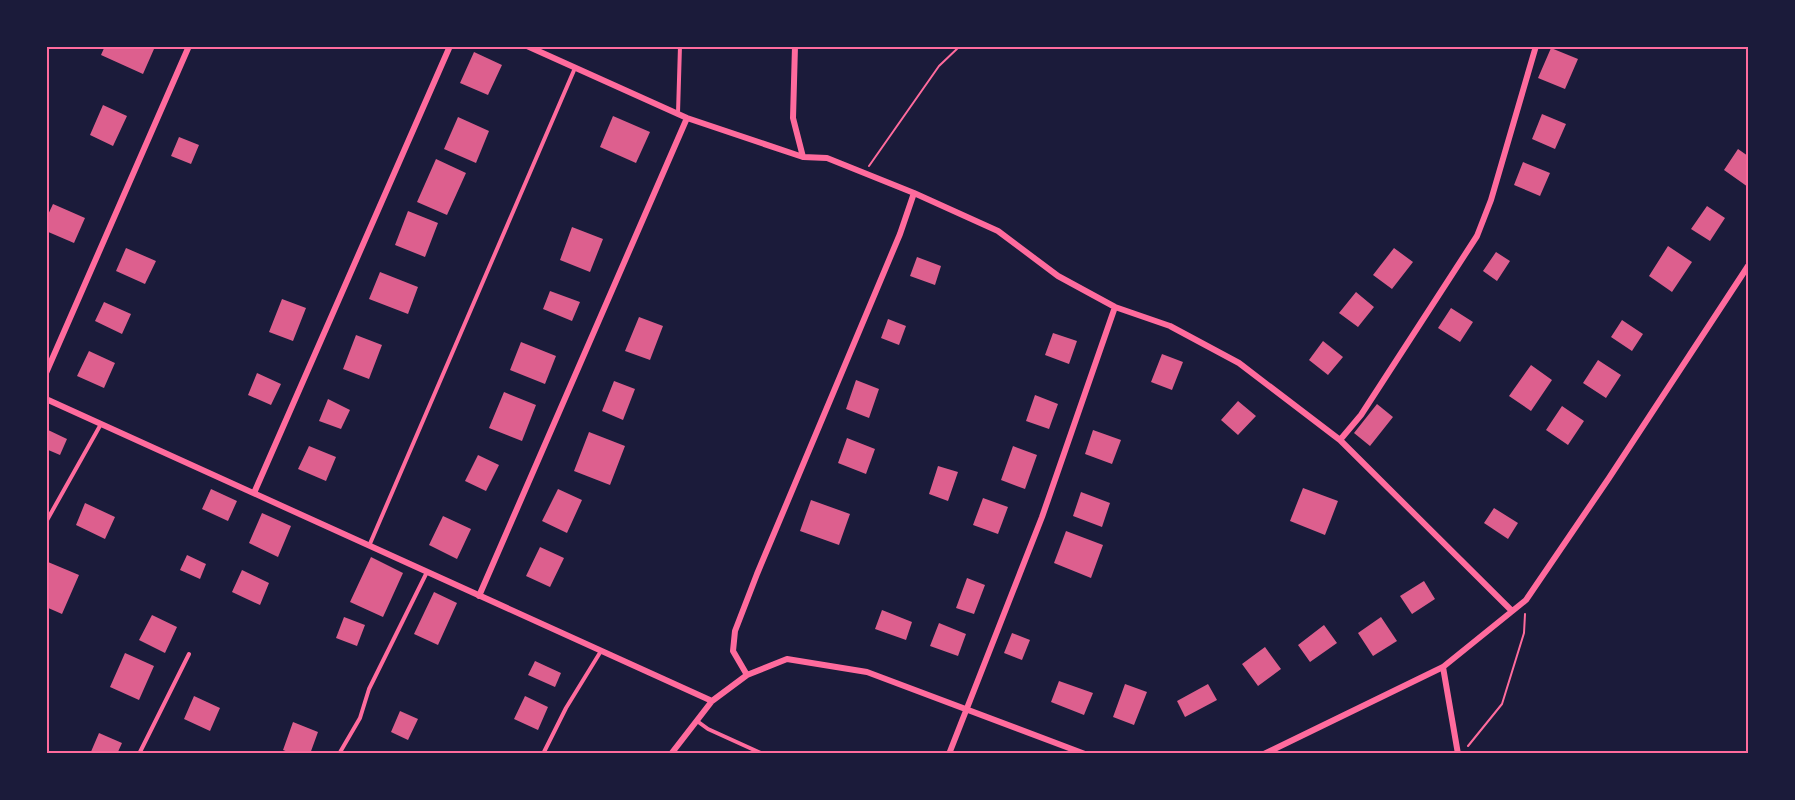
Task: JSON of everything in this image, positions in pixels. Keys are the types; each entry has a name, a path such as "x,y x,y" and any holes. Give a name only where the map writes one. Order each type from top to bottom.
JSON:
{"street":[{"path":"46,373 189,46"},
{"path":"254,493 450,46"},
{"path":"527,46 687,118 803,157 826,158 914,193 998,231 1058,276 1115,307 1170,326 1239,363 1340,440 1512,611"},
{"path":"544,46 544,54"},
{"path":"795,46 793,118 803,157"},
{"path":"1340,440 1361,415 1477,236 1491,200 1536,46"},
{"path":"479,596 687,118"},
{"path":"747,675 733,651 735,631 900,234 914,193"},
{"path":"1264,753 1443,667 1526,600 1749,266"},
{"path":"949,753 1042,517 1115,307"},
{"path":"46,399 712,701"},
{"path":"671,753 712,701 747,675 787,659 867,672 1085,753"},
{"path":"1443,667 1460,753"}],"lane":[{"path":"678,113 680,46"},
{"path":"369,546 575,68"},
{"path":"46,522 101,424"},
{"path":"339,753 360,717 369,689 427,572"},
{"path":"543,753 566,708 601,651"},
{"path":"139,753 189,654"},
{"path":"696,720 708,729 763,753"}],"path":[{"path":"864,173 939,66 960,46"},
{"path":"1460,753 1502,704 1524,633 1526,600"}],"building":[{"path":"105,46 149,46 154,49 143,74 101,55"},
{"path":"1551,48 1578,59 1565,89 1538,78"},
{"path":"474,52 502,65 488,95 460,83"},
{"path":"103,105 127,116 113,146 90,135"},
{"path":"1542,114 1566,124 1555,149 1532,139"},
{"path":"613,116 650,132 636,163 600,147"},
{"path":"458,117 489,131 476,163 444,149"},
{"path":"179,137 199,145 191,164 171,156"},
{"path":"1738,149 1748,156 1748,187 1724,170"},
{"path":"436,159 466,173 447,215 417,202"},
{"path":"1523,162 1550,173 1540,196 1514,185"},
{"path":"53,204 85,218 74,243 46,231 46,219"},
{"path":"1707,206 1725,218 1710,241 1691,229"},
{"path":"408,211 438,223 425,257 395,245"},
{"path":"572,227 603,239 590,272 560,260"},
{"path":"1668,246 1692,262 1672,292 1649,276"},
{"path":"126,248 156,261 145,284 116,271"},
{"path":"1394,248 1413,262 1392,289 1373,275"},
{"path":"1496,252 1510,261 1497,281 1483,271"},
{"path":"917,257 941,266 935,285 910,276"},
{"path":"380,272 418,287 408,314 369,299"},
{"path":"550,291 580,302 572,321 543,309"},
{"path":"1356,292 1374,307 1358,327 1339,313"},
{"path":"282,299 306,308 293,341 269,332"},
{"path":"104,302 131,314 122,334 95,321"},
{"path":"1451,308 1473,322 1460,342 1438,328"},
{"path":"639,317 663,326 650,360 625,351"},
{"path":"888,319 906,326 899,345 881,338"},
{"path":"1622,320 1643,334 1632,351 1611,337"},
{"path":"1053,333 1077,341 1069,364 1045,355"},
{"path":"356,335 382,345 369,379 343,369"},
{"path":"1323,341 1343,357 1328,375 1309,360"},
{"path":"521,342 556,356 545,384 510,370"},
{"path":"89,351 115,363 104,388 77,376"},
{"path":"1162,354 1183,362 1172,390 1151,382"},
{"path":"1598,360 1621,375 1606,398 1583,383"},
{"path":"1531,365 1552,380 1531,411 1509,396"},
{"path":"257,373 281,384 271,405 248,395"},
{"path":"856,380 879,389 869,418 846,409"},
{"path":"614,381 635,389 623,420 602,411"},
{"path":"504,392 536,405 522,441 489,428"},
{"path":"1035,395 1058,404 1049,429 1026,421"},
{"path":"328,399 350,410 341,429 319,421"},
{"path":"1238,401 1256,416 1238,435 1221,420"},
{"path":"1377,404 1393,417 1370,446 1354,433"},
{"path":"1562,406 1584,421 1568,445 1546,430"},
{"path":"46,429 67,439 60,455 46,449"},
{"path":"1093,430 1121,440 1112,464 1085,454"},
{"path":"589,432 625,446 610,485 574,471"},
{"path":"847,438 875,449 866,474 838,463"},
{"path":"309,446 336,457 326,481 298,469"},
{"path":"1013,446 1037,455 1025,489 1001,480"},
{"path":"478,455 499,465 486,491 465,481"},
{"path":"938,466 958,472 948,501 929,494"},
{"path":"1303,488 1338,501 1325,535 1290,521"},
{"path":"211,489 237,501 228,521 202,509"},
{"path":"558,489 582,500 567,533 542,521"},
{"path":"1081,492 1110,503 1102,527 1073,516"},
{"path":"983,498 1008,507 998,534 973,525"},
{"path":"811,500 850,514 839,545 800,531"},
{"path":"85,503 115,517 105,539 76,525"},
{"path":"1494,508 1518,523 1508,539 1484,523"},
{"path":"262,513 291,526 278,557 249,543"},
{"path":"443,516 471,529 457,559 429,545"},
{"path":"1066,531 1103,545 1091,578 1054,563"},
{"path":"540,547 564,558 550,587 526,576"},
{"path":"187,555 206,564 200,579 180,570"},
{"path":"371,557 403,573 383,617 350,602"},
{"path":"48,562 79,575 62,614 46,607"},
{"path":"242,570 269,583 260,605 232,592"},
{"path":"967,578 985,585 974,614 956,608"},
{"path":"1424,581 1435,599 1412,614 1400,596"},
{"path":"434,592 457,603 438,645 414,634"},
{"path":"882,610 912,622 906,640 875,629"},
{"path":"152,615 177,627 165,653 139,640"},
{"path":"344,617 365,625 357,646 336,638"},
{"path":"1381,617 1397,641 1373,656 1358,633"},
{"path":"939,623 966,634 958,656 930,646"},
{"path":"1324,625 1337,643 1310,662 1298,645"},
{"path":"1012,633 1030,640 1022,660 1004,653"},
{"path":"1265,647 1281,669 1258,686 1242,664"},
{"path":"125,653 154,666 139,700 110,687"},
{"path":"535,661 561,673 555,687 528,675"},
{"path":"1059,681 1093,693 1084,715 1051,702"},
{"path":"1125,684 1147,692 1134,725 1113,717"},
{"path":"1208,684 1217,700 1185,717 1177,701"},
{"path":"194,696 220,708 210,731 184,719"},
{"path":"525,696 548,707 538,730 514,719"},
{"path":"400,711 418,719 408,740 391,732"},
{"path":"293,722 318,732 310,754 293,754 283,750"},
{"path":"99,733 122,743 117,754 90,754"}]}
